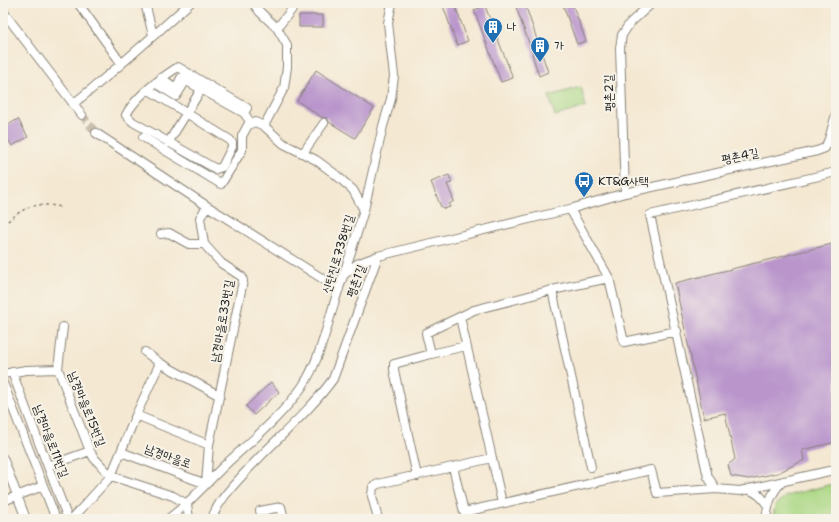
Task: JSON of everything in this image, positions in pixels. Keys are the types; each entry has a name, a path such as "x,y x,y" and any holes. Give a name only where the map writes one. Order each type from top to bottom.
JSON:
{"street":[{"path":"78,3 121,63"},
{"path":"145,3 153,35"},
{"path":"73,104 190,3"},
{"path":"142,137 221,184 242,150 242,136 248,125 255,122 264,126 284,88 287,67 287,45 277,28 253,3"},
{"path":"277,28 298,3"},
{"path":"364,210 383,126 391,99 394,76 388,23 392,3"},
{"name":"평촌2길","path":"624,194 620,48 622,35 630,23 652,3"},
{"path":"4,13 82,115"},
{"path":"149,90 232,143 232,147 222,167 216,169 168,143 133,122 126,115 130,108 158,81 178,67 247,108 244,113"},
{"path":"158,81 176,88 181,78 201,91 244,113 251,124"},
{"path":"168,143 201,91"},
{"name":"평촌4길","path":"624,194 826,148 830,139 836,114"},
{"path":"303,153 324,123"},
{"name":"신탄진로738번길","path":"168,519 187,504 283,410 302,387 314,366 345,274 364,210 353,190 316,160 284,144 264,126"},
{"path":"96,133 339,289"},
{"path":"716,489 708,477 677,331 650,215 836,172"},
{"name":"평촌1길","path":"212,519 219,503 233,486 323,394 333,379 378,256 570,209 624,194"},
{"path":"161,234 169,233 189,244 204,244 200,218 208,206"},
{"path":"570,209 609,278 624,342 677,331"},
{"name":"남경마을로33번길","path":"204,244 221,263 242,277 243,281 220,396"},
{"path":"345,274 357,264 378,256"},
{"path":"431,354 426,333 474,310 552,290 609,278"},
{"path":"552,290 591,467"},
{"path":"460,316 502,503"},
{"name":"남경마을로15번길","path":"63,327 58,370 90,451 94,458 111,476"},
{"path":"417,476 394,370 394,364 466,346"},
{"path":"145,352 160,363 220,396 209,445 206,484"},
{"path":"72,519 111,476 136,415 160,363"},
{"name":"남경마을로15번길","path":"7,373 58,370"},
{"name":"남경마을로11번길","path":"7,373 48,466 68,519"},
{"path":"3,383 56,519"},
{"name":"남경마을로","path":"136,415 209,445"},
{"path":"48,466 90,451"},
{"name":"남경마을로","path":"121,452 206,484"},
{"path":"3,458 26,519"},
{"path":"378,519 372,496 373,487 378,484 492,458"},
{"path":"453,467 464,512 651,470 657,493 716,489 740,491 829,471 836,471"},
{"path":"111,476 173,496 187,504 189,519"},
{"path":"766,519 771,495 776,487 783,481"},
{"path":"3,501 43,486"},
{"path":"747,489 756,492 763,497 768,506"},
{"path":"260,511 281,508 284,519"}],"path":[{"path":"3,224 24,208 33,205 48,204 60,207"}],"green space":[{"path":"581,87 586,107 555,116 549,96"},
{"path":"836,483 836,519 773,519 775,505 786,496"}],"building":[{"path":"442,3 454,3 468,41 457,45"},
{"path":"572,3 586,41 577,44 563,5"},
{"path":"525,4 548,72 539,76 533,54 516,7"},
{"name":"나","path":"485,6 513,78 501,82 474,10"},
{"path":"299,15 323,15 323,27 299,27"},
{"path":"316,70 374,108 355,138 329,122 327,118 323,118 297,101"},
{"path":"18,119 28,137 12,146 3,131 3,128"},
{"path":"449,175 452,183 447,184 454,201 449,204 450,207 444,209 441,207 431,182"},
{"path":"836,243 836,442 802,450 804,460 778,473 749,479 731,476 728,465 735,459 725,413 704,418 675,283"},
{"path":"271,382 279,392 254,415 246,406"}],"tunnel":[{"path":"82,115 96,133"}],"place":[{"name":"나","path":"493,44"},
{"name":"가","path":"540,63"},
{"name":"KT&G사택","path":"584,198"}]}
